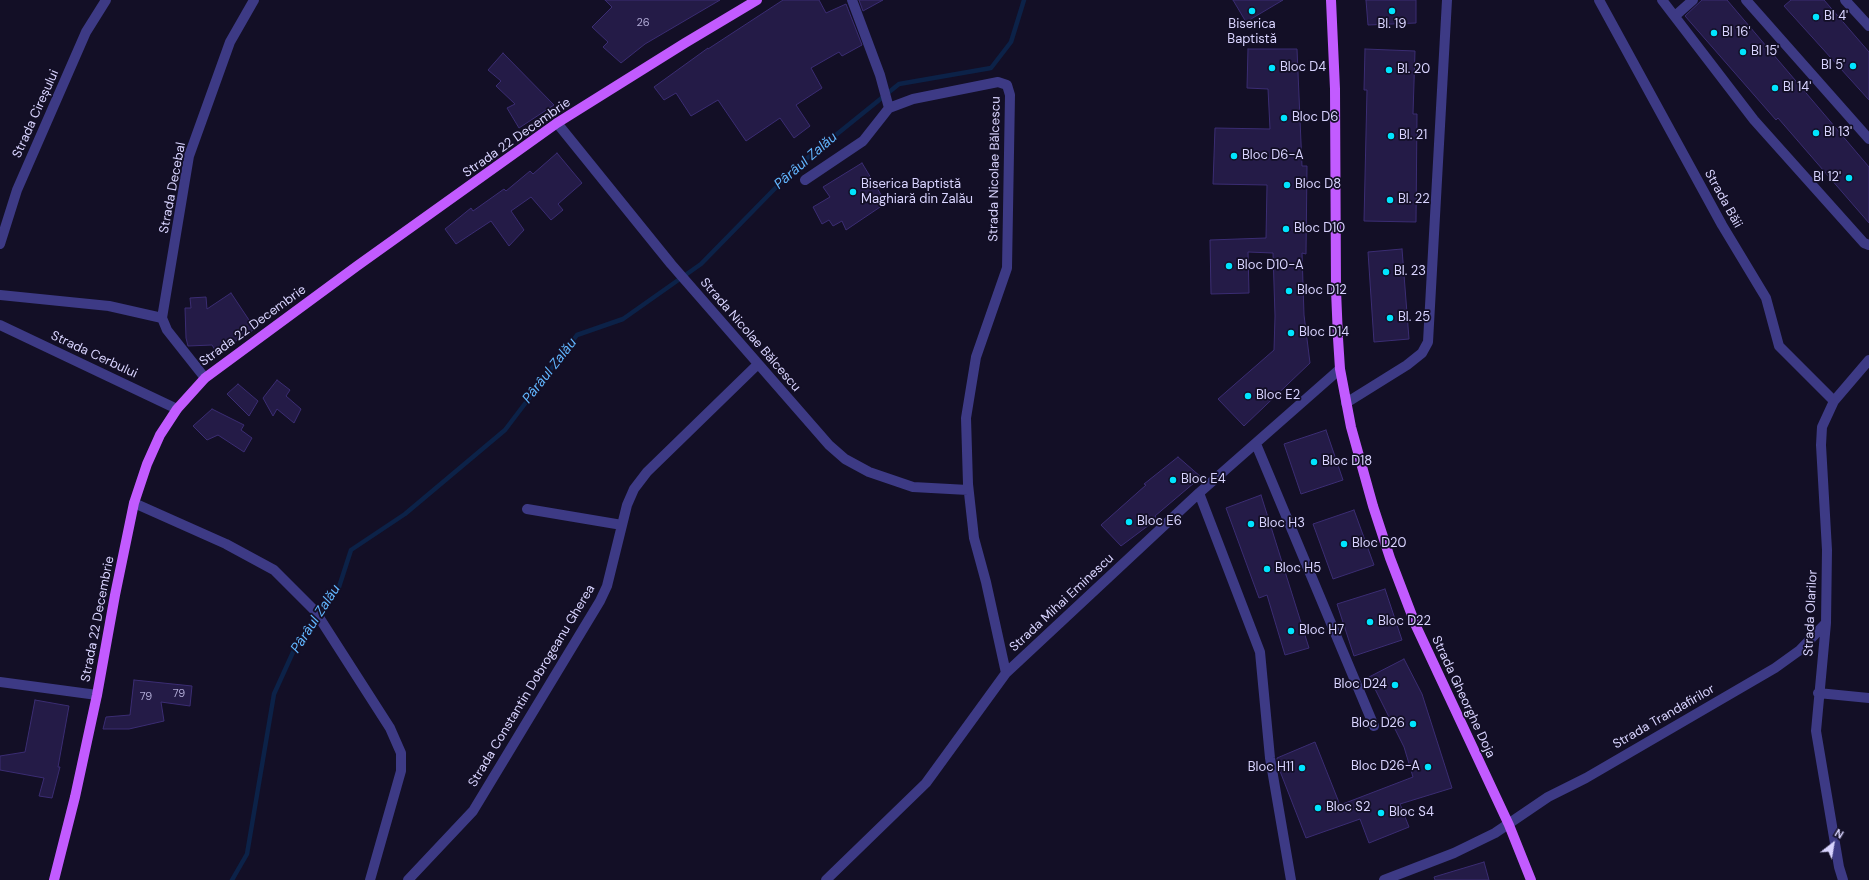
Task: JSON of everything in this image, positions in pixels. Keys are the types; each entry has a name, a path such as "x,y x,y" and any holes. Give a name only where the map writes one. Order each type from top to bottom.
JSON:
{"main road":[{"name":"Strada 22 Decembrie","path":"54,880 75,797 97,695 114,595 134,503 147,464 160,435 177,409 205,378 357,266 558,123 685,43 757,0"},
{"name":"Strada Gheorghe Doja","path":"1331,0 1336,89 1336,290 1340,369 1346,403 1365,479 1392,565 1416,626 1509,825 1531,880"}],"street":[{"name":"Strada Cireșului","path":"0,244 23,176 86,32 106,0"},
{"name":"Strada Decebal","path":"162,318 190,156 230,42 254,0"},
{"path":"805,180 863,141 889,108 880,75 852,0"},
{"path":"1346,403 1406,365 1422,353 1428,342 1447,0"},
{"name":"Strada Băii","path":"1599,0 1722,225 1766,298 1779,346 1834,401"},
{"path":"1662,0 1754,120 1864,243 1869,245"},
{"path":"1674,16 1693,0"},
{"path":"1746,0 1869,139"},
{"path":"1847,1 1869,26"},
{"name":"Strada Nicolae Bălcescu","path":"889,108 913,99 998,82 1007,85 1010,94 1007,268 976,357 966,418 968,490 974,538 986,582 1006,673"},
{"name":"Strada Nicolae Bălcescu","path":"558,123 671,264 757,365 829,445 845,459 868,472 913,487 968,490"},
{"path":"0,295 109,306 162,318 168,330 205,378"},
{"name":"Strada Cerbului","path":"0,326 177,409"},
{"name":"Strada Olarilor","path":"1843,880 1816,731 1818,693 1826,623 1827,544 1821,445 1822,427 1834,401 1869,360"},
{"name":"Strada Constantin Dobrogeanu Gherea","path":"408,880 472,811 600,602 607,586 627,505 634,488 647,472 757,365"},
{"name":"Strada Mihai Eminescu","path":"826,880 926,784 1006,673 1199,493 1340,369"},
{"path":"1256,444 1374,726"},
{"path":"1199,493 1260,652 1270,758 1291,880"},
{"path":"134,503 226,544 274,570 315,611 390,728 401,753 401,771 370,880"},
{"path":"527,510 622,525"},
{"name":"Strada Trandafirilor","path":"1384,880 1477,843 1509,825 1548,797 1586,778 1775,668 1800,650 1826,623"},
{"path":"0,682 97,695"},
{"path":"1818,693 1869,698"}],"building":[{"path":"605,0 720,0 645,44 621,63 603,47 608,42 592,27 612,7"},
{"path":"783,0 819,0 826,13 846,4 862,45 842,56 839,52 811,68 822,88 796,105 810,126 794,138 780,118 746,141 718,100 691,116 676,93 664,100 654,87 708,48"},
{"path":"859,0 883,0 863,11"},
{"name":"Biserica Baptistă","path":"1233,0 1283,0 1246,22"},
{"name":"Bl. 19","path":"1366,0 1416,0 1416,23 1368,25"},
{"path":"1702,0 1727,0 1869,167 1869,223 1778,118 1776,120 1685,16"},
{"path":"1791,0 1824,0 1869,52 1869,100 1784,6"},
{"path":"1248,49 1297,49 1302,166 1307,166 1306,254 1302,253 1304,315 1310,363 1244,426 1218,399 1274,350 1275,316 1273,253 1248,252 1249,293 1211,294 1210,240 1266,238 1267,185 1213,184 1215,128 1270,129 1268,89 1247,88"},
{"path":"1365,49 1415,51 1413,114 1417,114 1416,222 1364,221 1367,90 1364,90"},
{"path":"503,53 554,105 519,128 507,108 515,104 496,86 501,81 488,70"},
{"path":"557,153 582,183 558,204 563,210 551,220 531,197 511,211 524,230 509,246 491,221 456,244 445,229 471,208 473,211 504,189 506,191 530,171 533,174"},
{"name":"Biserica Baptistă Maghiară din Zalău","path":"862,163 886,203 846,230 842,221 833,226 829,220 822,224 813,207 830,197 823,187"},
{"path":"1402,249 1409,339 1374,342 1368,252"},
{"path":"231,293 255,329 217,353 212,345 188,346 186,338 185,308 191,308 190,298 206,297 207,309"},
{"path":"277,380 290,390 286,396 301,409 294,423 277,409 273,416 263,398"},
{"path":"238,384 258,401 249,416 227,394"},
{"path":"212,409 244,425 241,430 252,438 244,452 218,435 207,440 193,426"},
{"name":"Bloc D18","path":"1326,430 1343,480 1301,494 1284,444"},
{"path":"1178,457 1201,477 1155,516 1157,519 1121,546 1101,525 1146,485 1144,484"},
{"path":"1261,495 1309,648 1285,655 1267,595 1259,598 1226,508"},
{"name":"Bloc D20","path":"1354,510 1374,565 1333,579 1313,524"},
{"name":"Bloc D22","path":"1385,589 1402,640 1354,656 1337,604"},
{"path":"1404,659 1422,694 1452,788 1400,804 1409,827 1369,843 1360,819 1306,838 1278,766 1277,758 1315,742 1340,805 1413,777 1404,747 1369,677"},
{"path":"134,680 192,686 190,706 161,702 164,721 129,729 103,729 106,717 130,715"},
{"path":"35,700 69,706 58,767 60,767 52,798 39,796 44,778 0,770 0,756 25,752"},
{"path":"1484,862 1489,880 1435,880 1434,877"}],"waterway":[{"name":"Pârâul Zalău","path":"232,880 247,854 274,694 294,650 338,590 351,550 405,514 505,430 577,335 623,319 701,264 795,168 899,84 991,68 1011,42 1024,0"}],"place":[{"name":"Biserica Baptistă","path":"1252,11"},
{"name":"Bl. 19","path":"1392,11"},
{"name":"Bl 4'","path":"1816,17"},
{"name":"Bl 16'","path":"1714,33"},
{"name":"Bl 15'","path":"1743,52"},
{"name":"Bl 5'","path":"1853,66"},
{"name":"Bloc D4","path":"1272,68"},
{"name":"Bl. 20","path":"1389,70"},
{"name":"Bl 14'","path":"1775,88"},
{"name":"Bloc D6","path":"1284,118"},
{"name":"Bl 13'","path":"1816,133"},
{"name":"Bl. 21","path":"1391,136"},
{"name":"Bloc D6-A","path":"1234,156"},
{"name":"Bl 12'","path":"1849,178"},
{"name":"Bloc D8","path":"1287,185"},
{"name":"Biserica Baptistă Maghiară din Zalău","path":"853,192"},
{"name":"Bl. 22","path":"1390,200"},
{"name":"Bloc D10","path":"1286,229"},
{"name":"Bloc D10-A","path":"1229,266"},
{"name":"Bl. 23","path":"1386,272"},
{"name":"Bloc D12","path":"1289,291"},
{"name":"Bl. 25","path":"1390,318"},
{"name":"Bloc D14","path":"1291,333"},
{"name":"Bloc E2","path":"1248,396"},
{"name":"Bloc D18","path":"1314,462"},
{"name":"Bloc E4","path":"1173,480"},
{"name":"Bloc E6","path":"1129,522"},
{"name":"Bloc H3","path":"1251,524"},
{"name":"Bloc D20","path":"1344,544"},
{"name":"Bloc H5","path":"1267,569"},
{"name":"Bloc D22","path":"1370,622"},
{"name":"Bloc H7","path":"1291,631"},
{"name":"Bloc D24","path":"1395,685"},
{"name":"Bloc D26","path":"1413,724"},
{"name":"Bloc D26-A","path":"1428,767"},
{"name":"Bloc H11","path":"1302,768"},
{"name":"Bloc S2","path":"1318,808"},
{"name":"Bloc S4","path":"1381,813"}]}
